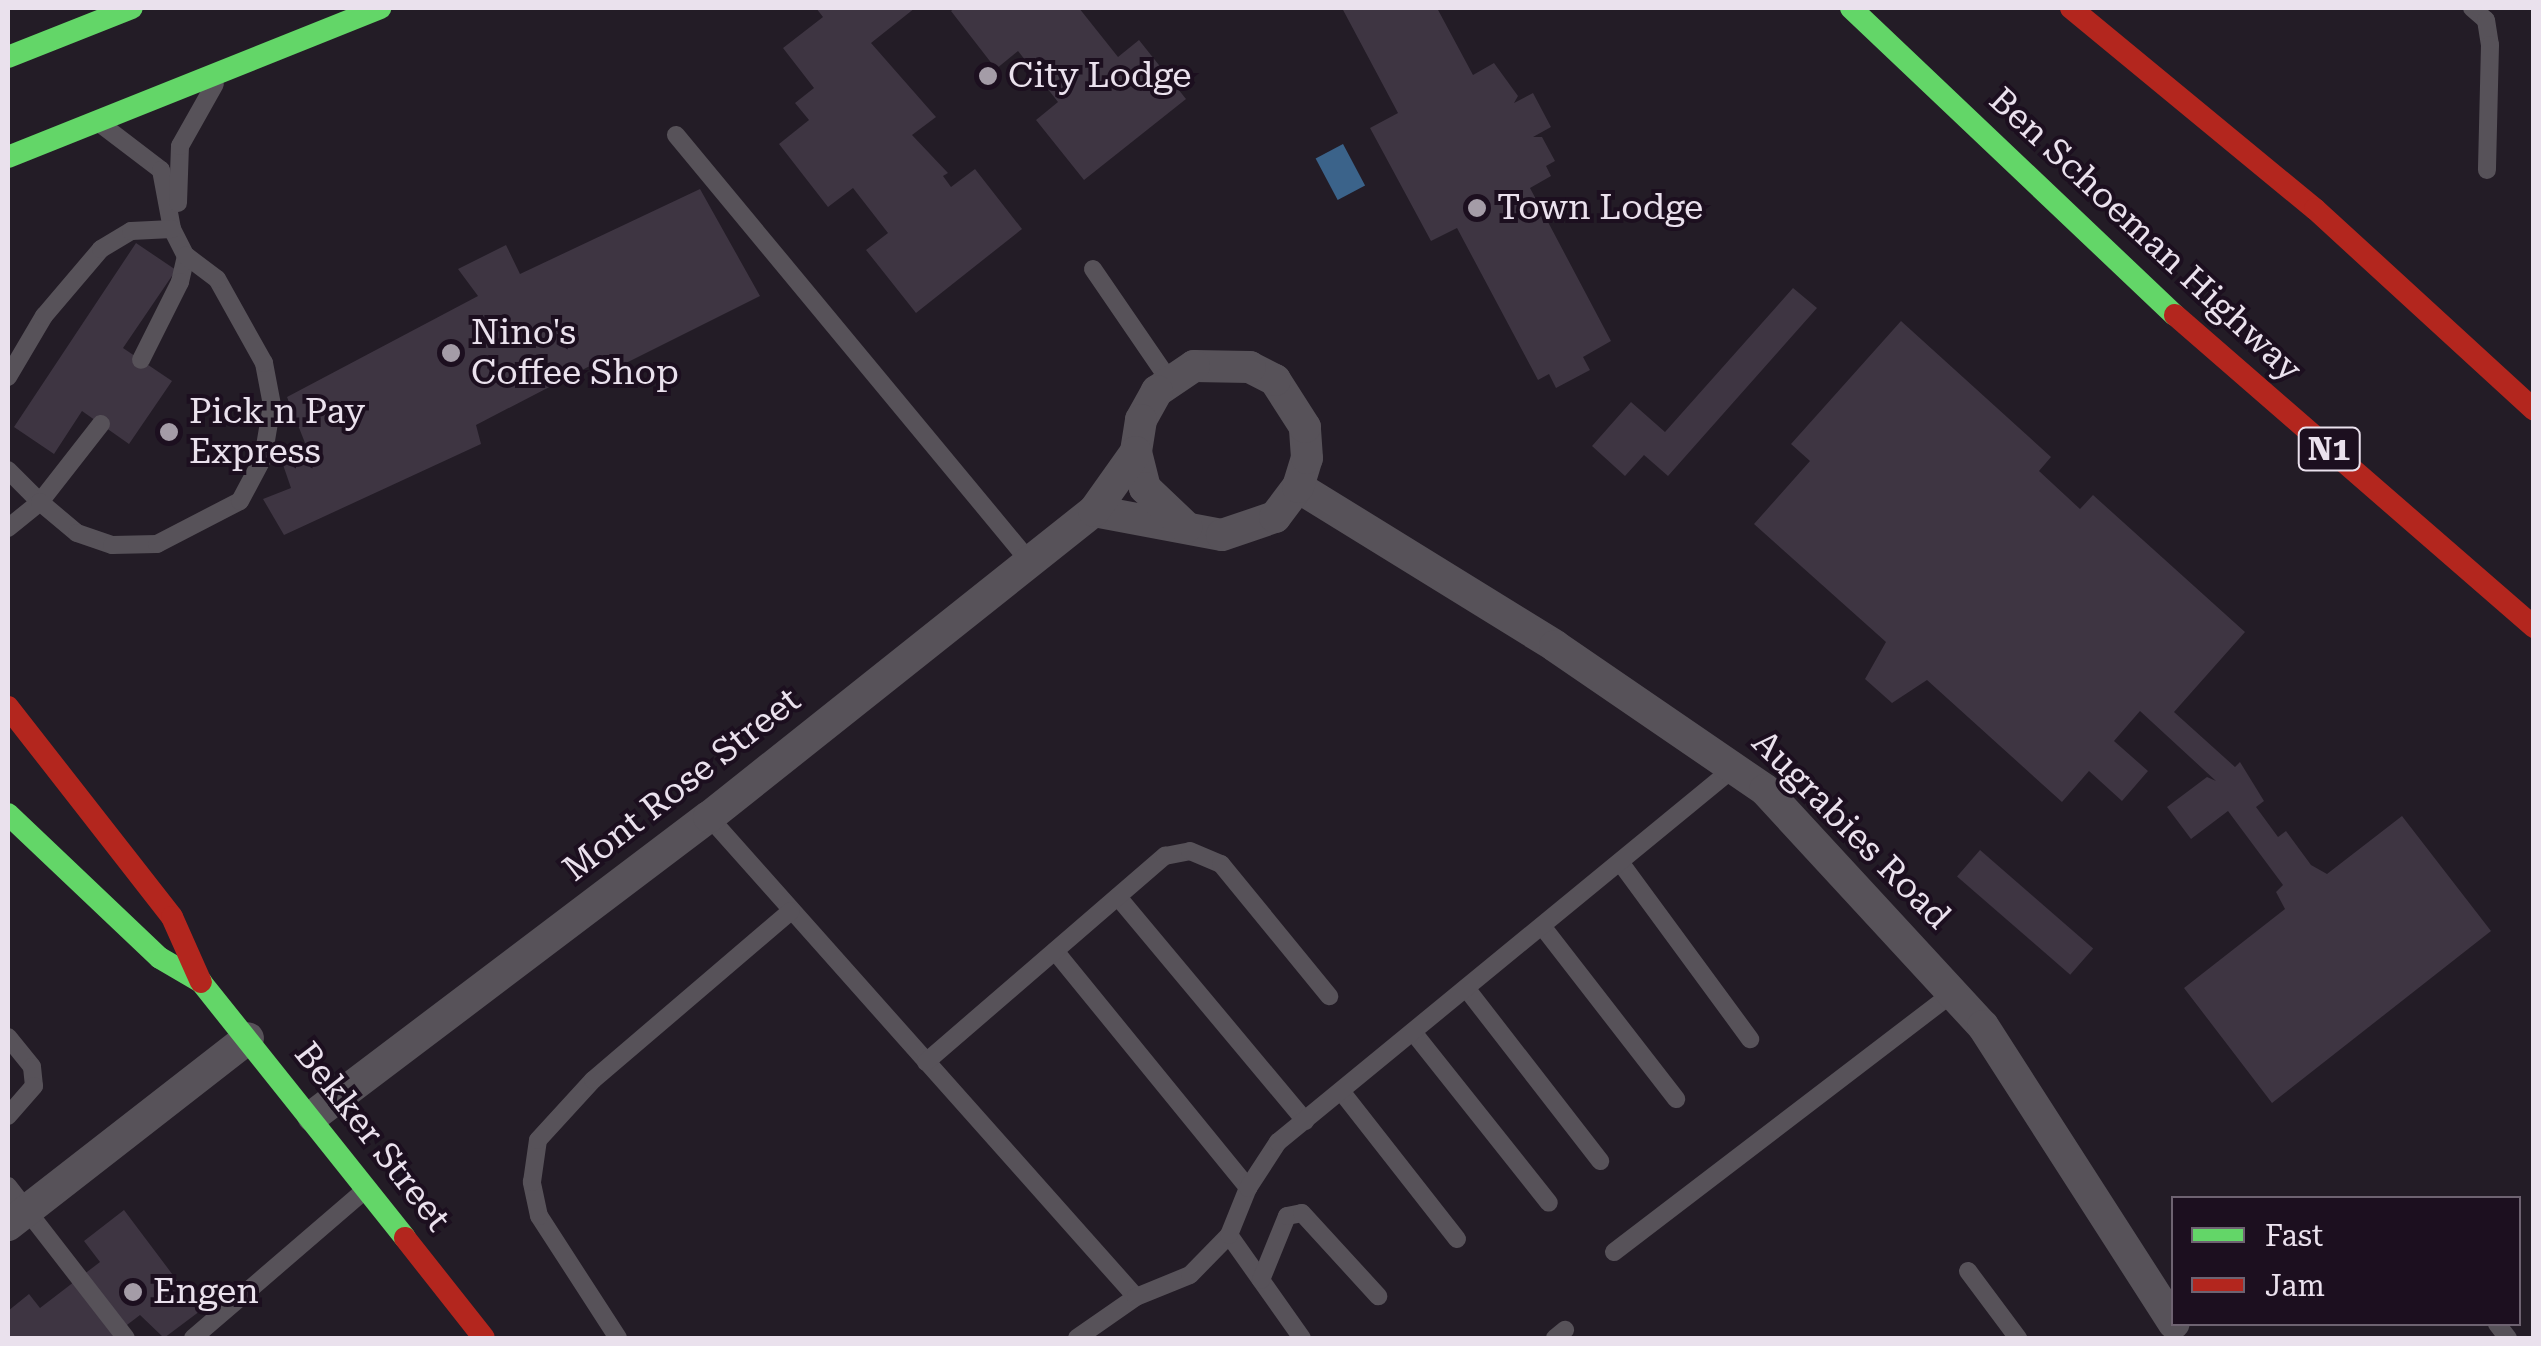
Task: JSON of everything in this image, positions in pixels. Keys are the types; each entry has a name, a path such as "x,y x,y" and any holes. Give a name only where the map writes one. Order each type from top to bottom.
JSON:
{"main road":[{"path":"8,57 132,8"},
{"path":"8,157 380,8"},
{"name":"Ben Schoeman Highway","path":"1851,8 2124,272 2534,627"},
{"path":"2071,8 2315,209 2534,378"},
{"path":"2315,209 2534,410"},
{"path":"2124,272 2491,623"},
{"name":"Bekker Street","path":"8,707 172,917 201,982 313,1116 484,1338"},
{"name":"Bekker Street","path":"8,814 148,948 201,982"}],"street":[{"path":"1094,511 1186,528 1240,533 1274,517 1298,488 1308,458 1305,427 1275,380 1222,362 1169,380 1141,420 1136,452 1145,488 1186,528"},
{"name":"Mont Rose Street","path":"313,1116 709,817 1094,511 1136,452"},
{"name":"Augrabies Road","path":"1298,488 1736,766 1983,1026 2171,1318"},
{"path":"14,1207 248,1038"}],"lane":[{"path":"2472,8 2486,20 2490,44 2487,170"},
{"path":"141,360 180,282 180,146 223,71"},
{"path":"98,122 154,161 168,193 179,243"},
{"path":"676,134 1030,562"},
{"path":"8,377 44,316 101,249 131,231 179,243 217,279 264,363 272,405 266,440 240,500 157,544 112,545 76,533 8,470"},
{"path":"1093,269 1169,380"},
{"path":"8,528 40,502 101,424"},
{"path":"1076,1338 1136,1297 1190,1274 1229,1235 1248,1188 1278,1142 1736,766"},
{"path":"709,817 1136,1297"},
{"path":"926,1062 1165,856 1190,852 1221,864 1328,996"},
{"path":"1620,862 1750,1039"},
{"path":"1118,897 1304,1121"},
{"path":"618,1338 539,1216 532,1182 538,1140 593,1080 791,911"},
{"path":"1542,926 1676,1099"},
{"path":"1055,951 1248,1188"},
{"path":"1466,988 1600,1161"},
{"path":"1614,1252 1954,992"},
{"path":"1413,1032 1548,1203"},
{"path":"8,1037 32,1067 34,1086 8,1116"},
{"path":"1341,1091 1457,1240"},
{"path":"193,1338 368,1188"},
{"path":"14,1207 126,1338"},
{"path":"1261,1280 1287,1216 1302,1213 1378,1296"},
{"path":"1229,1235 1302,1338"},
{"path":"1968,1271 2018,1338"}],"water":[{"path":"1343,144 1365,185 1338,200 1316,159"}],"building":[{"path":"816,8 915,8 871,43 936,117 912,135 948,173 943,176 951,187 975,169 1022,229 916,313 866,250 888,233 853,188 828,207 779,144 809,120 795,103 814,88 783,48 823,17"},
{"path":"1079,8 1118,57 1139,40 1186,99 1084,180 1036,120 1058,102 1018,51 996,69 951,11"},
{"name":"Town Lodge","path":"1342,8 1437,8 1473,75 1494,63 1518,96 1514,103 1533,93 1551,127 1533,137 1542,137 1555,161 1546,166 1551,176 1530,188 1611,341 1583,357 1590,370 1556,388 1549,374 1538,380 1457,228 1431,241 1370,128 1398,113"},
{"path":"700,189 760,296 618,367 611,355 476,425 481,444 284,535 263,499 291,488 280,456 305,443 287,397 478,296 458,269 506,245 520,274"},
{"path":"136,243 176,270 123,348 172,381 129,444 82,411 54,454 14,427"},
{"path":"1793,288 1817,308 1668,476 1644,455 1625,476 1592,446 1631,402 1665,432"},
{"path":"1901,321 2051,457 2039,471 2080,509 2093,495 2245,632 2174,712 2235,767 2240,762 2264,801 2256,807 2278,837 2286,831 2311,865 2327,874 2402,816 2491,931 2272,1103 2184,988 2285,909 2276,892 2283,885 2228,811 2191,839 2167,807 2207,777 2216,781 2140,711 2114,741 2148,771 2122,801 2089,771 2062,802 1927,680 1892,703 1865,679 1886,642 1754,524 1810,461 1791,444"},
{"path":"1980,850 2093,948 2070,975 1957,876"},
{"path":"124,1210 200,1311 164,1338 140,1315 110,1338 8,1338 8,1311 29,1294 40,1308 100,1262 84,1241"}],"traffic: fast":[{"path":"8,57 132,8"},
{"path":"8,157 380,8"},
{"path":"1851,8 2175,315"},
{"path":"8,814 160,958 201,982 405,1238"}],"traffic: jam":[{"path":"2071,8 2315,209 2534,410"},
{"path":"2175,315 2534,627"},
{"path":"8,707 172,917 201,982"},
{"path":"405,1238 484,1338"}],"place":[{"name":"City Lodge","path":"988,76"},
{"name":"Town Lodge","path":"1477,208"},
{"name":"Nino's Coffee Shop","path":"451,353"},
{"name":"Pick n Pay Express","path":"169,432"},
{"name":"Engen","path":"133,1292"}]}
